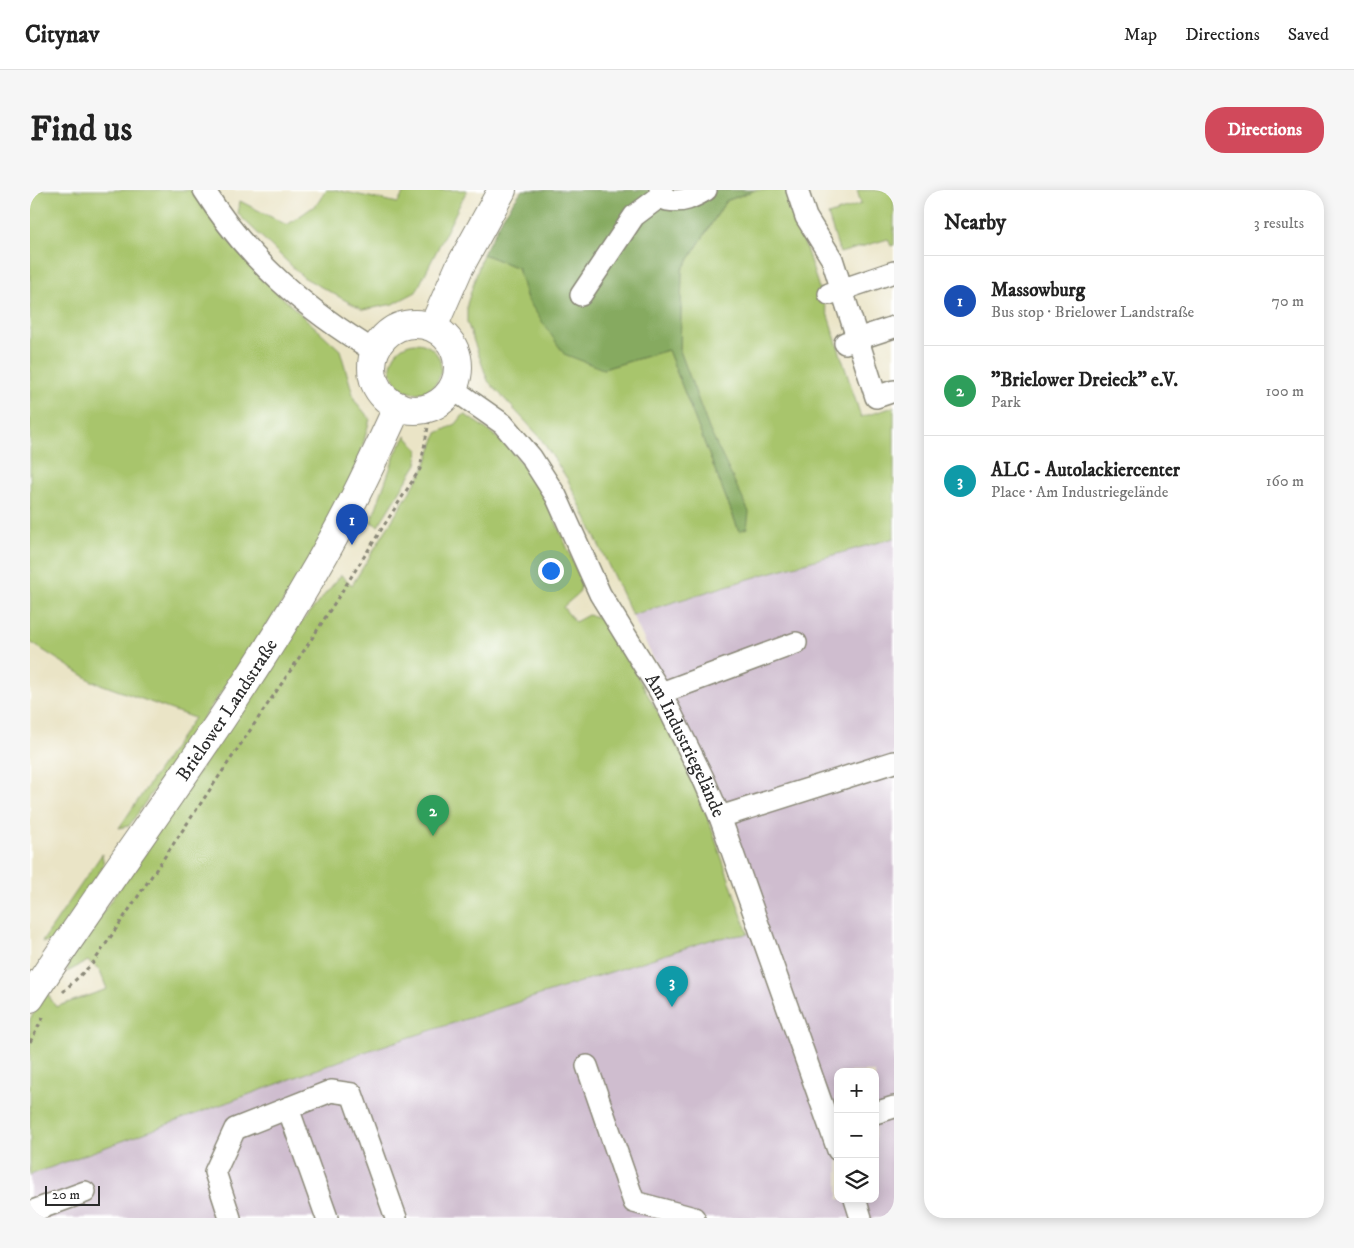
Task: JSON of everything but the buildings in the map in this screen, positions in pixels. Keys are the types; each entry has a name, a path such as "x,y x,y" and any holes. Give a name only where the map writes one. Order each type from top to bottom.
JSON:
{"main road":[{"path":"433,327 459,268 502,190"},
{"path":"422,324 433,327 451,342 456,354 458,376 445,398 432,406 410,410 398,406 383,396 378,388 372,368 376,352 384,338 398,327 422,324"},
{"name":"Brielower Landstraße","path":"38,1005 301,594 361,487 398,406"}],"street":[{"path":"204,190 224,222 265,268 297,297 338,329 376,352"},
{"path":"581,295 634,216 661,193 667,200 691,200 706,190"},
{"path":"797,190 806,217 832,259 836,292 851,341 879,396"},
{"path":"836,292 894,272"},
{"path":"851,341 894,327"},
{"name":"Am Industriegelände","path":"452,389 503,424 532,457 556,496 600,594 661,693 720,817 834,1127"},
{"path":"661,693 796,643"},
{"path":"720,817 894,762"},
{"path":"587,1066 634,1202 694,1218"},
{"path":"230,1218 215,1172 235,1129 331,1091 352,1094 396,1218"},
{"path":"878,1113 894,1107"},
{"path":"288,1108 326,1218"},
{"path":"30,1212 85,1192"},
{"path":"856,1203 861,1218"}],"path":[{"path":"57,998 93,963 309,643 420,469 432,406"},
{"path":"30,1042 38,1005"}],"shaded area":[{"path":"894,538 894,1218 30,1218 30,1175 364,1052 713,939 762,931 661,674 632,615 765,574"}],"green space":[{"path":"30,190 195,190 222,233 260,277 340,350 355,401 370,419 356,470 307,567 129,826 119,828 194,718 92,681 30,642"},
{"path":"326,190 336,190 398,203 405,190 467,190 416,292 393,304 363,310 303,277 238,214 240,201 287,225 317,204"},
{"path":"522,190 755,190 726,201 682,270 680,351 709,429 749,512 747,528 739,531 668,350 603,369 564,354 527,299 518,268 483,254 504,215"},
{"path":"755,190 787,190 861,417 894,407 894,538 765,574 632,615 568,480 539,436 488,381 467,322 467,304 483,254 518,268 527,299 603,369 668,350 739,531 709,429 680,351 682,270 726,201"},
{"path":"857,190 894,190 894,245 891,246 888,239 840,253 828,215 861,204"},
{"path":"411,343 421,343 434,350 441,363 441,373 434,386 421,393 411,393 402,389 395,382 391,373 391,363 395,354 402,347"},
{"path":"464,414 491,433 511,451 537,485 582,583 579,593 563,607 575,622 588,615 604,618 692,772 748,934 713,939 364,1052 30,1175 30,1019 47,993 56,1007 107,989 99,969 88,961 67,972 69,962 295,630 341,575 352,585 424,469 437,433 456,424"},
{"path":"406,436 418,450 417,464 378,526 371,522 396,452"},
{"path":"102,854 104,866 52,942 42,942"}],"place":[{"name":"Massowburg","path":"352,545"},
{"name":"\"Brielower Dreieck\" e.V.","path":"433,836"},
{"name":"ALC - Autolackiercenter","path":"672,1007"}]}
